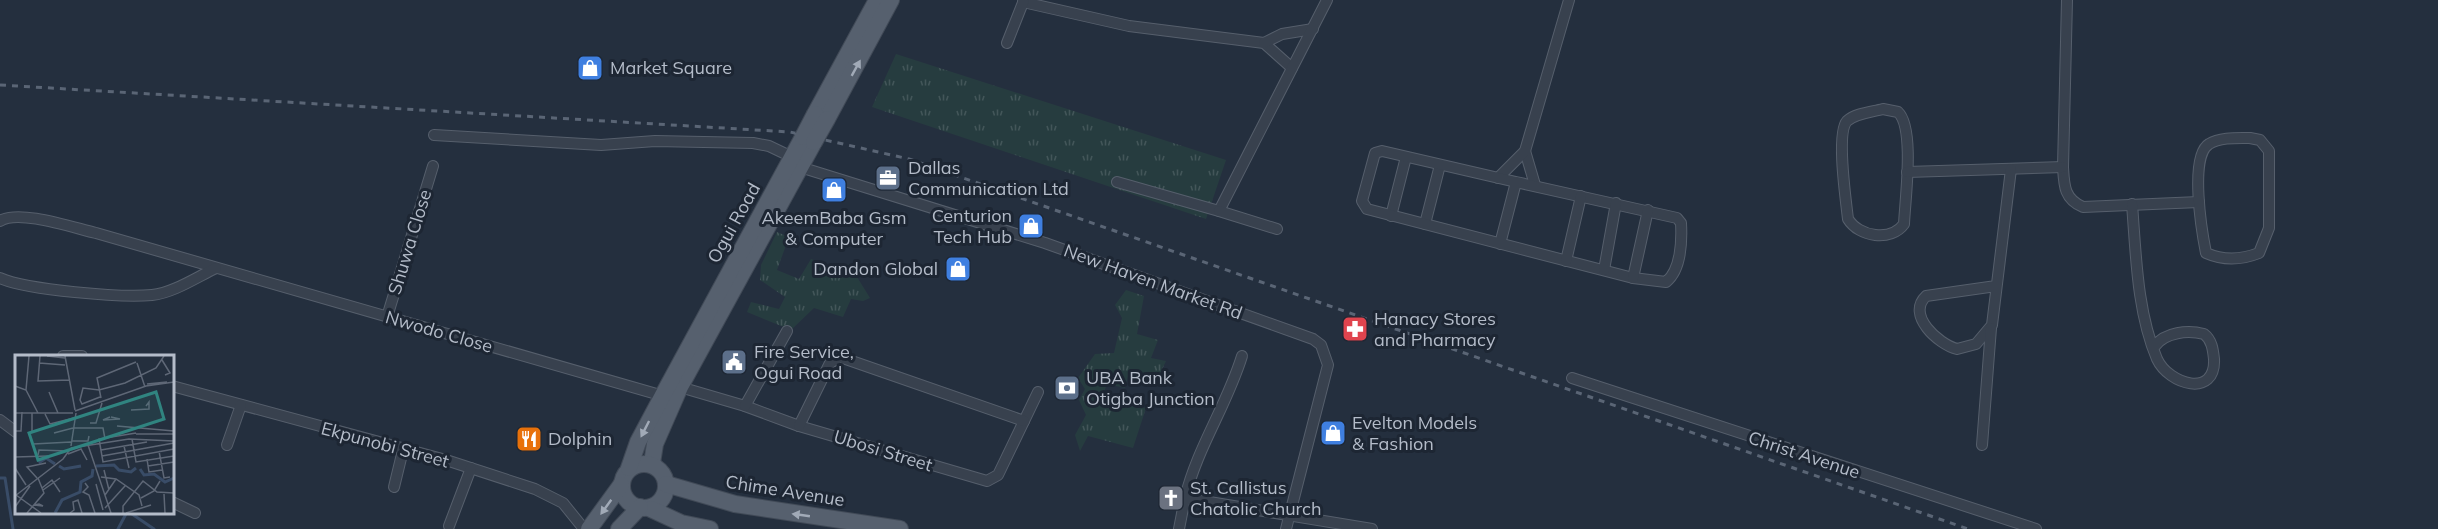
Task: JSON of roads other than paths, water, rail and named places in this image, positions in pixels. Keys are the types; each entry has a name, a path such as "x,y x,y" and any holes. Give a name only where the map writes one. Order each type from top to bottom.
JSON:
{"main road":[{"name":"Ogui Road","path":"821,116 877,0"},
{"name":"Ogui Road","path":"629,468 638,442 672,394 821,116 891,0"},
{"name":"Ogui Road","path":"652,463 655,444 672,394"},
{"path":"589,529 621,485 629,468 652,463 661,472 666,484 664,496 619,529"},
{"name":"Chime Avenue","path":"666,484 735,504 900,529"},
{"path":"621,485 627,498 645,508 681,523 710,529"},
{"path":"657,529 681,523"}],"street":[{"path":"1219,211 1327,0"},
{"path":"1498,178 1525,151 1569,0"},
{"path":"2067,0 2063,167 2066,194 2075,204 2082,207 2199,202"},
{"path":"1008,43 1024,1 1129,26 1264,43 1282,34 1313,29"},
{"path":"1264,43 1292,68"},
{"path":"1883,109 1898,112 1906,124 1907,172 1901,228 1890,234 1869,234 1857,229 1848,219 1842,134 1846,122 1858,115 1883,109"},
{"name":"New Haven Market Rd","path":"435,135 601,146 655,141 753,143 769,146 796,162 1045,243 1313,339 1321,345 1328,365 1286,529"},
{"path":"2250,138 2266,144 2269,151 2269,228 2259,253 2231,260 2206,253 2199,202 2199,167 2202,153 2209,144 2250,138"},
{"path":"1382,151 1498,178 1669,214 1682,223 1678,258 1670,278 1666,282 1633,278 1391,216 1367,209 1362,201 1375,153 1382,151"},
{"path":"1525,151 1535,185"},
{"path":"1391,216 1406,157"},
{"path":"1425,224 1440,165"},
{"name":"Shuwa Close","path":"387,317 433,166"},
{"path":"1907,172 2063,167"},
{"path":"1982,446 1996,286 2011,169"},
{"path":"1117,182 1277,230"},
{"path":"1500,244 1516,182"},
{"path":"1566,261 1581,196"},
{"path":"1604,270 1616,203"},
{"path":"2132,204 2144,315 2162,367 2178,381 2191,384 2207,379 2212,370 2211,343 2205,334 2175,334 2160,340 2155,346"},
{"path":"1633,278 1648,210"},
{"name":"Nwodo Close","path":"0,221 11,217 44,221 672,394"},
{"path":"0,278 22,284 87,292 152,295 216,268"},
{"path":"1992,325 1976,344 1957,349 1937,339 1925,324 1920,311 1926,296 1996,286"},
{"path":"745,406 787,331"},
{"path":"1179,529 1196,460 1228,398 1242,356"},
{"path":"799,426 830,363 840,357 1024,421"},
{"name":"Christ Avenue","path":"1572,378 2036,529"},
{"name":"Ekpunobi Street","path":"174,387 471,468 551,496 567,508 584,529"},
{"name":"Ubosi Street","path":"672,394 745,406 799,426 987,481 998,475 1038,392"},
{"path":"227,445 241,405"},
{"path":"0,420 15,431"},
{"path":"394,487 403,450"},
{"path":"449,526 471,468"},
{"path":"1185,498 1372,529"},
{"path":"174,503 195,513"}],"waterway":[{"path":"0,478 5,478 13,529"},
{"path":"118,529 126,514"},
{"path":"132,514 154,529"}],"railway":[{"path":"0,85 790,132 909,159 1968,529"}],"place":[{"name":"Market Square","path":"590,68"},
{"name":"Dallas Communication Ltd","path":"888,178"},
{"name":"AkeemBaba Gsm & Computer","path":"834,190"},
{"name":"Centurion Tech Hub","path":"1031,226"},
{"name":"Dandon Global","path":"958,269"},
{"name":"Hanacy Stores and Pharmacy","path":"1355,329"},
{"name":"Fire Service, Ogui Road","path":"734,362"},
{"name":"UBA Bank Otigba Junction","path":"1067,388"},
{"name":"Evelton Models & Fashion","path":"1333,433"},
{"name":"Dolphin","path":"529,439"},
{"name":"St. Callistus Chatolic Church","path":"1171,498"}]}
